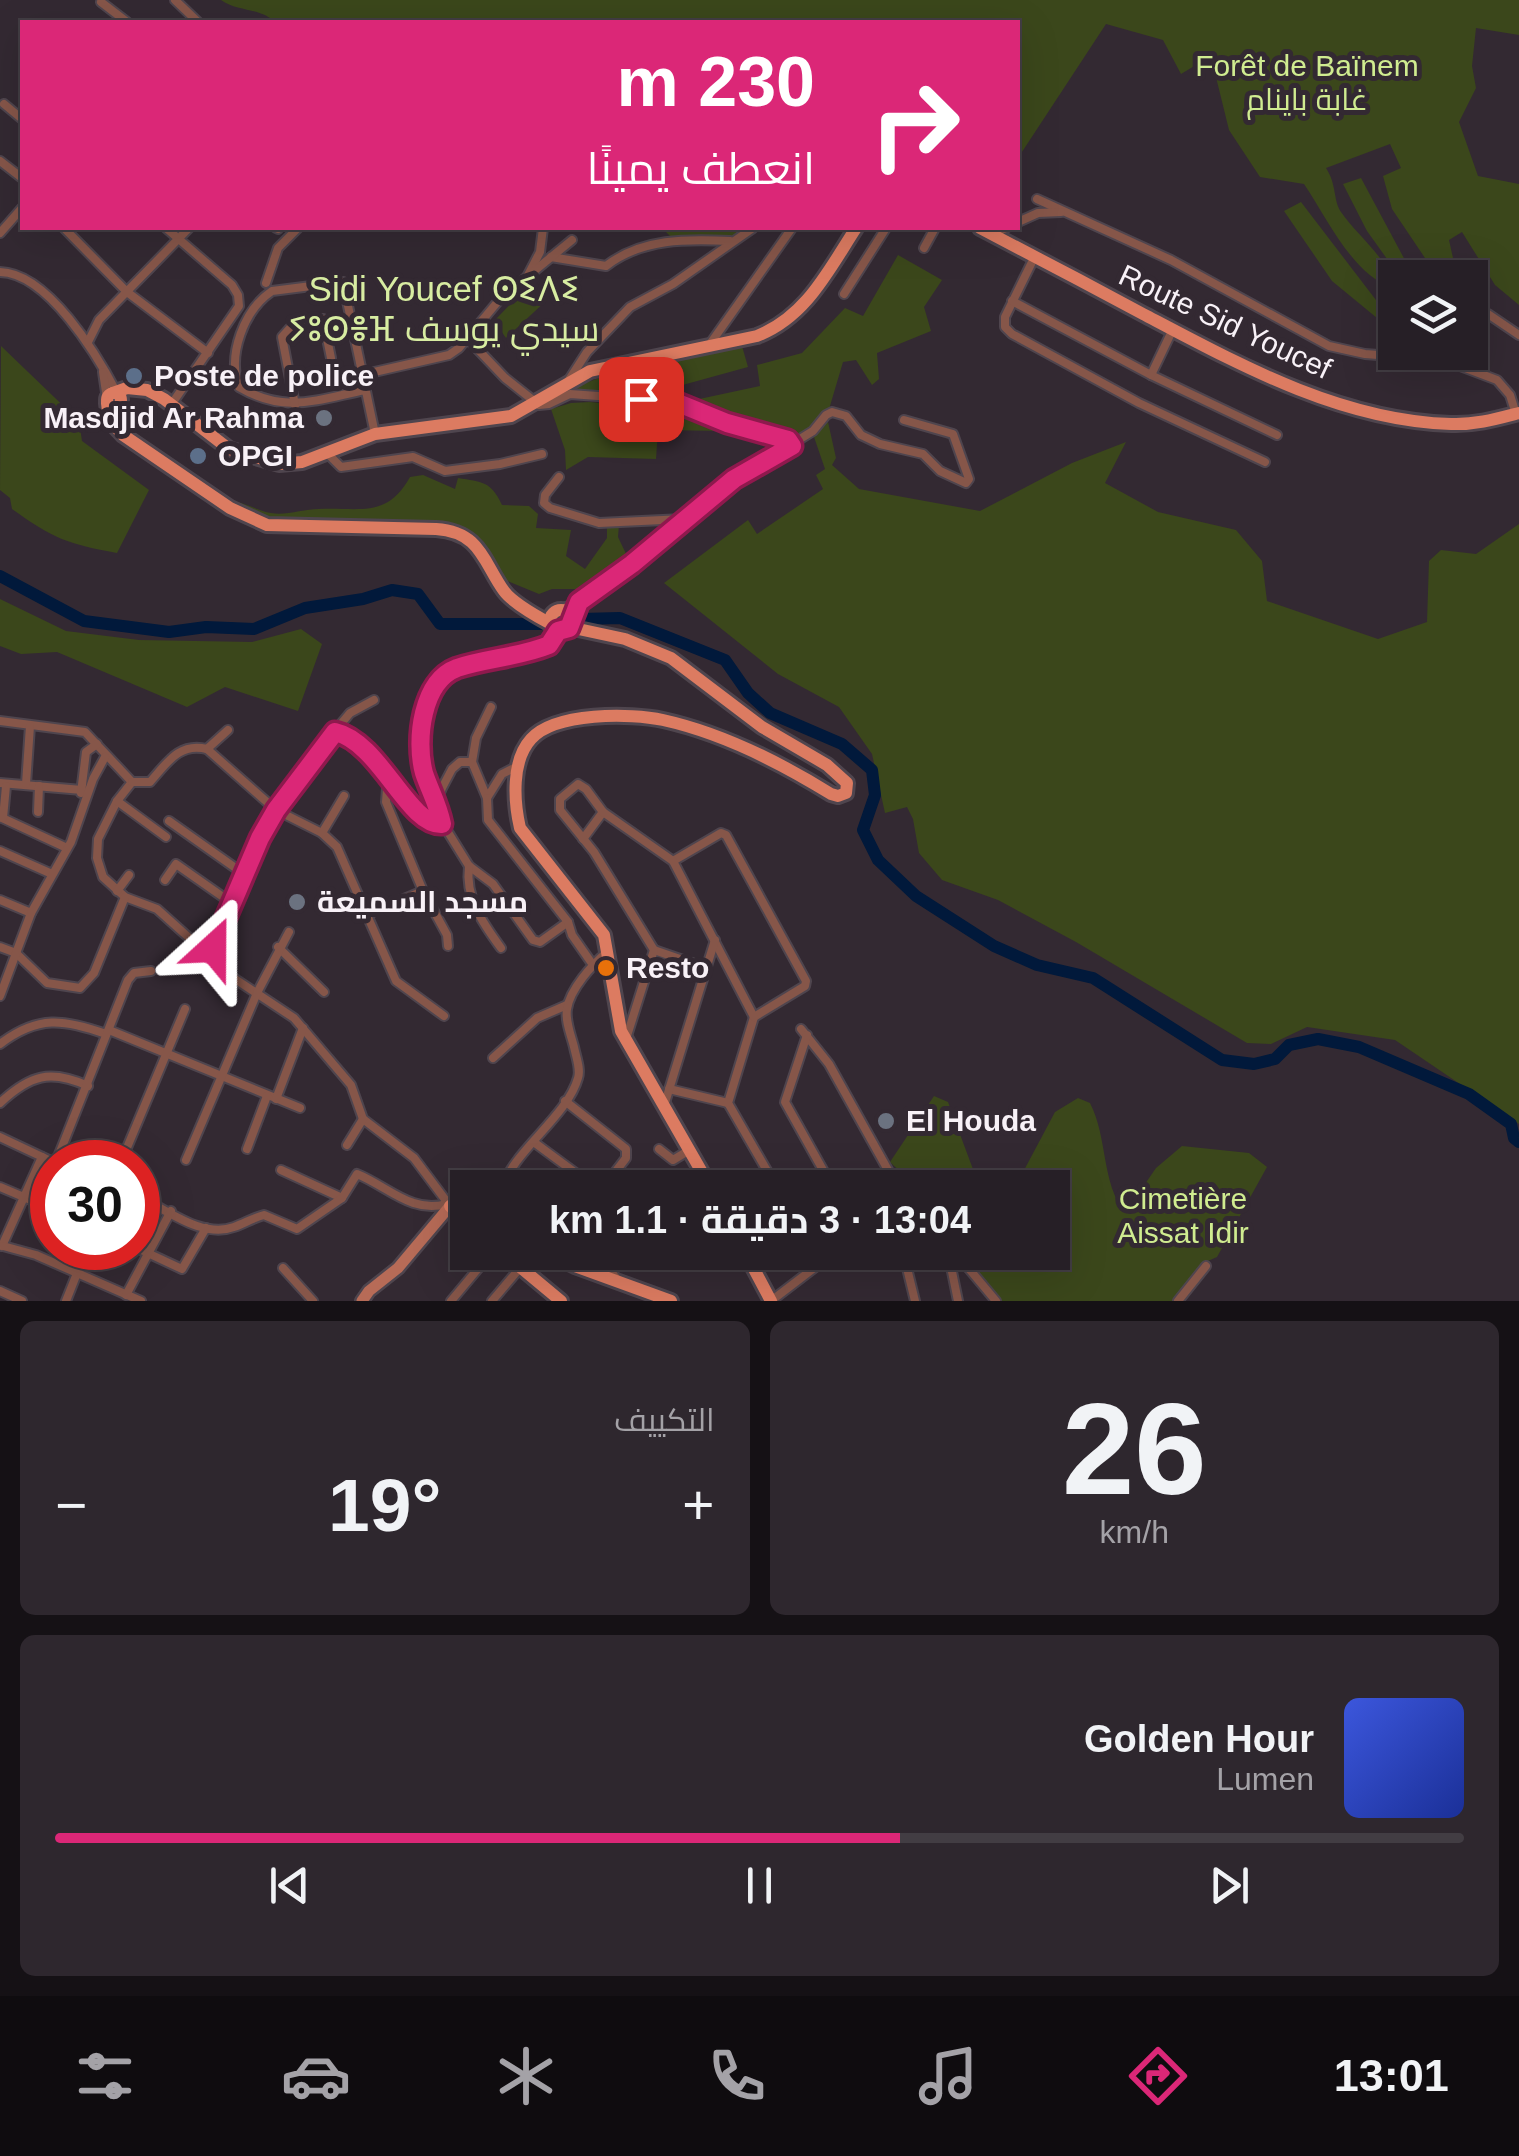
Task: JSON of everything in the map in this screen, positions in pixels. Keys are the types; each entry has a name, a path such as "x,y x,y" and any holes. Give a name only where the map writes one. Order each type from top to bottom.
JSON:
{"main road":[{"path":"700,1170 626,1038 613,996 604,936 520,828 515,807 518,766 532,738 545,729 587,718 626,716 664,720 776,761 831,794 846,793 847,783 835,771 762,727 671,658 561,620 507,595 477,546 457,533 436,529 267,524 230,508 109,420 114,399 147,390 215,440 259,460 279,464 328,454 375,434 512,416 590,372 756,336 776,328 794,316 814,294 855,230"},
{"name":"Route Sid Youcef","path":"986,231 1173,330 1306,392 1374,412 1452,424 1486,422 1517,414"},
{"path":"363,1300 398,1268 448,1205"},
{"path":"522,1270 560,1301"},
{"path":"588,1270 671,1301"},
{"path":"754,1270 771,1301"}],"street":[{"path":"175,0 196,20"},
{"path":"102,2 125,20"},
{"path":"4,104 20,116"},
{"path":"0,161 20,176"},
{"path":"1037,199 1172,260 1330,346 1378,353"},
{"path":"2,228 20,210"},
{"path":"1020,221 1038,214 1061,212"},
{"path":"66,230 127,292 208,353"},
{"path":"168,230 232,286 240,306 171,404"},
{"path":"88,342 99,320 187,230"},
{"path":"266,283 278,248 296,230"},
{"path":"526,278 540,252 542,230"},
{"path":"567,382 586,352 630,307 674,284 749,230"},
{"path":"710,344 791,230"},
{"path":"844,294 885,230"},
{"path":"924,248 934,230"},
{"path":"361,375 449,355 500,299 572,240"},
{"path":"552,257 606,266 624,252 659,242 733,242"},
{"path":"1035,256 1004,317 1005,327 1012,334 1139,403 1265,462"},
{"path":"0,272 22,275 75,324 88,342 114,399"},
{"path":"364,390 295,405 264,401 239,387 235,375 242,330 263,297 272,291 342,282 375,434"},
{"path":"1012,301 1276,435"},
{"path":"1488,314 1519,335"},
{"path":"295,405 282,337 291,327 323,319 331,358"},
{"path":"1151,374 1173,330"},
{"path":"467,338 533,402 549,404 570,394 668,401 788,440 792,446"},
{"path":"1470,370 1497,380 1510,394 1517,414"},
{"path":"568,922 536,942 493,884 469,866 442,824 438,799 423,769 422,753 426,706 437,681 453,670 546,647 561,620 579,602 632,564 734,479 813,431 826,415 838,412 861,435 880,444 923,454 940,471 966,484 968,479 952,434 904,420"},
{"path":"328,454 341,466 413,457 445,471 542,454"},
{"path":"559,477 545,495 544,503 550,508 599,523 684,518"},
{"path":"217,963 214,944 276,810 350,713 374,700"},
{"path":"491,708 476,738 472,762 487,798 488,820 568,922 592,965"},
{"path":"0,722 85,732 132,782 150,782 182,749 206,749 276,810 322,834 337,847 396,982 444,1016"},
{"path":"26,784 30,726"},
{"path":"206,749 228,730"},
{"path":"335,732 346,735 370,754 419,815 429,823 442,824"},
{"path":"67,848 2,818 3,784 81,792 86,752 97,744"},
{"path":"0,996 32,913 67,848 92,779 105,757"},
{"path":"438,799 452,769 460,762 472,762"},
{"path":"487,798 502,774 518,766"},
{"path":"388,776 386,802 447,935 448,946"},
{"path":"132,782 98,838 96,858 104,877 121,894 157,909 217,963 303,1028 351,1085 363,1119 414,1158 448,1205 434,1208 412,1204 357,1174 342,1198 297,1229 264,1215 233,1228 197,1227 160,1207"},
{"path":"706,968 654,950 560,810 560,799 578,784 603,812 673,860 754,1017"},
{"path":"38,812 39,786"},
{"path":"322,834 344,796"},
{"path":"117,802 166,837"},
{"path":"583,839 603,812"},
{"path":"169,821 244,874"},
{"path":"673,860 721,833 726,834 806,981 805,986 754,1017 728,1103"},
{"path":"0,851 52,874"},
{"path":"165,880 176,864 233,904"},
{"path":"469,866 471,899 501,948"},
{"path":"0,946 16,953 48,983 80,988 94,972 129,875"},
{"path":"368,914 424,891"},
{"path":"0,900 32,913"},
{"path":"186,1160 278,947 289,932"},
{"path":"664,1106 716,940"},
{"path":"278,947 324,992"},
{"path":"512,1170 578,1079 567,1005 592,965 609,950"},
{"path":"626,1038 654,950"},
{"path":"64,1140 128,980 134,972 150,971"},
{"path":"493,1058 537,1018 567,1005"},
{"path":"130,1140 185,1009"},
{"path":"0,1044 16,1031 70,1021 108,1032 300,1108"},
{"path":"247,1149 303,1028"},
{"path":"823,1170 786,1102 804,1032 830,1064 888,1170"},
{"path":"0,1103 16,1088 52,1074 88,1086"},
{"path":"669,1089 728,1103 767,1170"},
{"path":"565,1101 626,1149 626,1158 616,1170"},
{"path":"347,1146 363,1119"},
{"path":"0,1137 30,1151"},
{"path":"535,1143 574,1170"},
{"path":"659,1149 674,1160 688,1151"},
{"path":"281,1170 342,1198"},
{"path":"30,1182 1,1248 36,1256 141,1301"},
{"path":"0,1187 30,1199"},
{"path":"160,1231 171,1212"},
{"path":"160,1258 182,1269 206,1228"},
{"path":"1178,1301 1206,1266"},
{"path":"283,1268 313,1301"},
{"path":"66,1301 79,1270"},
{"path":"126,1295 139,1270"},
{"path":"452,1301 477,1270"},
{"path":"492,1300 518,1270"},
{"path":"610,1270 617,1279"},
{"path":"771,1301 813,1270"},
{"path":"907,1270 915,1301"},
{"path":"954,1270 958,1301"},
{"path":"968,1270 996,1301"},
{"path":"0,1290 22,1301"}],"green space":[{"name":"Forêt de Baïnem غابة باينام","path":"221,0 1519,0 1519,35 1476,28 1472,66 1476,88 1459,122 1478,176 1519,184 1519,305 1495,285 1488,274 1488,260 1479,260 1462,232 1449,240 1453,258 1426,260 1392,209 1383,176 1401,168 1390,144 1326,168 1341,212 1381,260 1378,260 1378,281 1353,259 1304,184 1260,177 1229,130 1214,69 1206,59 1181,74 1163,40 1106,24 1020,155 1020,20 272,20"},
{"path":"1361,178 1405,260 1388,260 1367,231 1343,184"},
{"path":"1301,202 1378,303 1378,318 1332,281 1284,211"},
{"path":"664,230 743,230 732,238 671,237"},
{"path":"898,255 942,280 924,307 931,331 877,353 879,379 872,385 856,360 843,362 827,416 804,436 790,435 789,439 731,420 690,401 760,386 757,365 802,353 845,308 863,316"},
{"path":"531,283 547,300 506,338 494,321"},
{"path":"1,346 79,421 82,441 149,490 117,553 51,534 12,509 10,498 0,490"},
{"path":"742,346 748,367 679,386 679,398 565,391 604,376"},
{"path":"590,402 677,411 725,431 658,430 656,459 588,457 566,470 565,450 551,409"},
{"path":"828,422 836,458 832,465 859,489 980,511 1072,463 1126,442 1105,483 1158,512 1236,530 1262,561 1267,601 1378,639 1427,622 1429,561 1441,550 1476,554 1519,524 1519,1124 1395,1040 1307,1027 1271,1044 1247,1043 998,900 942,880 919,853 907,807 885,813 872,754 839,707 778,674 664,583 748,520 757,534 823,489 816,475 825,469 814,437"},
{"path":"423,475 455,489 458,478 480,482 494,491 502,505 529,506 538,514 536,528 571,530 566,556 585,569 607,538 607,525 619,525 618,537 629,560 587,589 552,589 539,594 505,580 476,537 456,526 279,522 254,514 233,501 276,514 371,508 392,499 410,477"},
{"path":"0,599 66,631 139,640 252,642 301,629 322,644 298,711 225,687 187,707 57,652 21,654 0,646"},
{"path":"934,1096 948,1102 973,1170 899,1170 890,1162"},
{"name":"Cimetière Aissat Idir","path":"1078,1098 1090,1103 1112,1188 1125,1213 1156,1168 1182,1146 1249,1153 1267,1167 1217,1257 1201,1264 1172,1301 999,1301 973,1270 1070,1270 1070,1170 1024,1170 1055,1112"}],"waterway":[{"path":"0,576 84,621 169,632 206,627 254,629 305,608 392,590 418,594 440,624 542,624"},
{"path":"581,619 620,618 725,660 748,693 770,713 842,744 872,770 875,795 863,830 878,860 916,896 994,946 1037,965 1093,978 1222,1060 1254,1064 1275,1059 1289,1045 1318,1039 1359,1047 1469,1094 1511,1124 1519,1142"}],"place":[{"name":"Poste de police","path":"134,376"},
{"name":"Masdjid Ar Rahma","path":"324,418"},
{"name":"OPGI","path":"198,456"},
{"name":"مسجد السميعة","path":"297,902"},
{"name":"Resto","path":"606,968"},
{"name":"El Houda","path":"886,1121"}],"district":[{"name":"Sidi Youcef ⵙⵉⴷⵉ ⵢⵓⵙⴻⴼ سيدي يوسف","path":"444,309"}],"route":[{"path":"213,948 260,838 276,810 335,732 346,735 379,762 419,815 429,823 442,824 438,799 423,769 422,753 426,706 437,681 453,670 546,647 558,631 569,628 579,602 602,588 734,479 792,446 788,440 727,423 678,403 641,399"}]}
